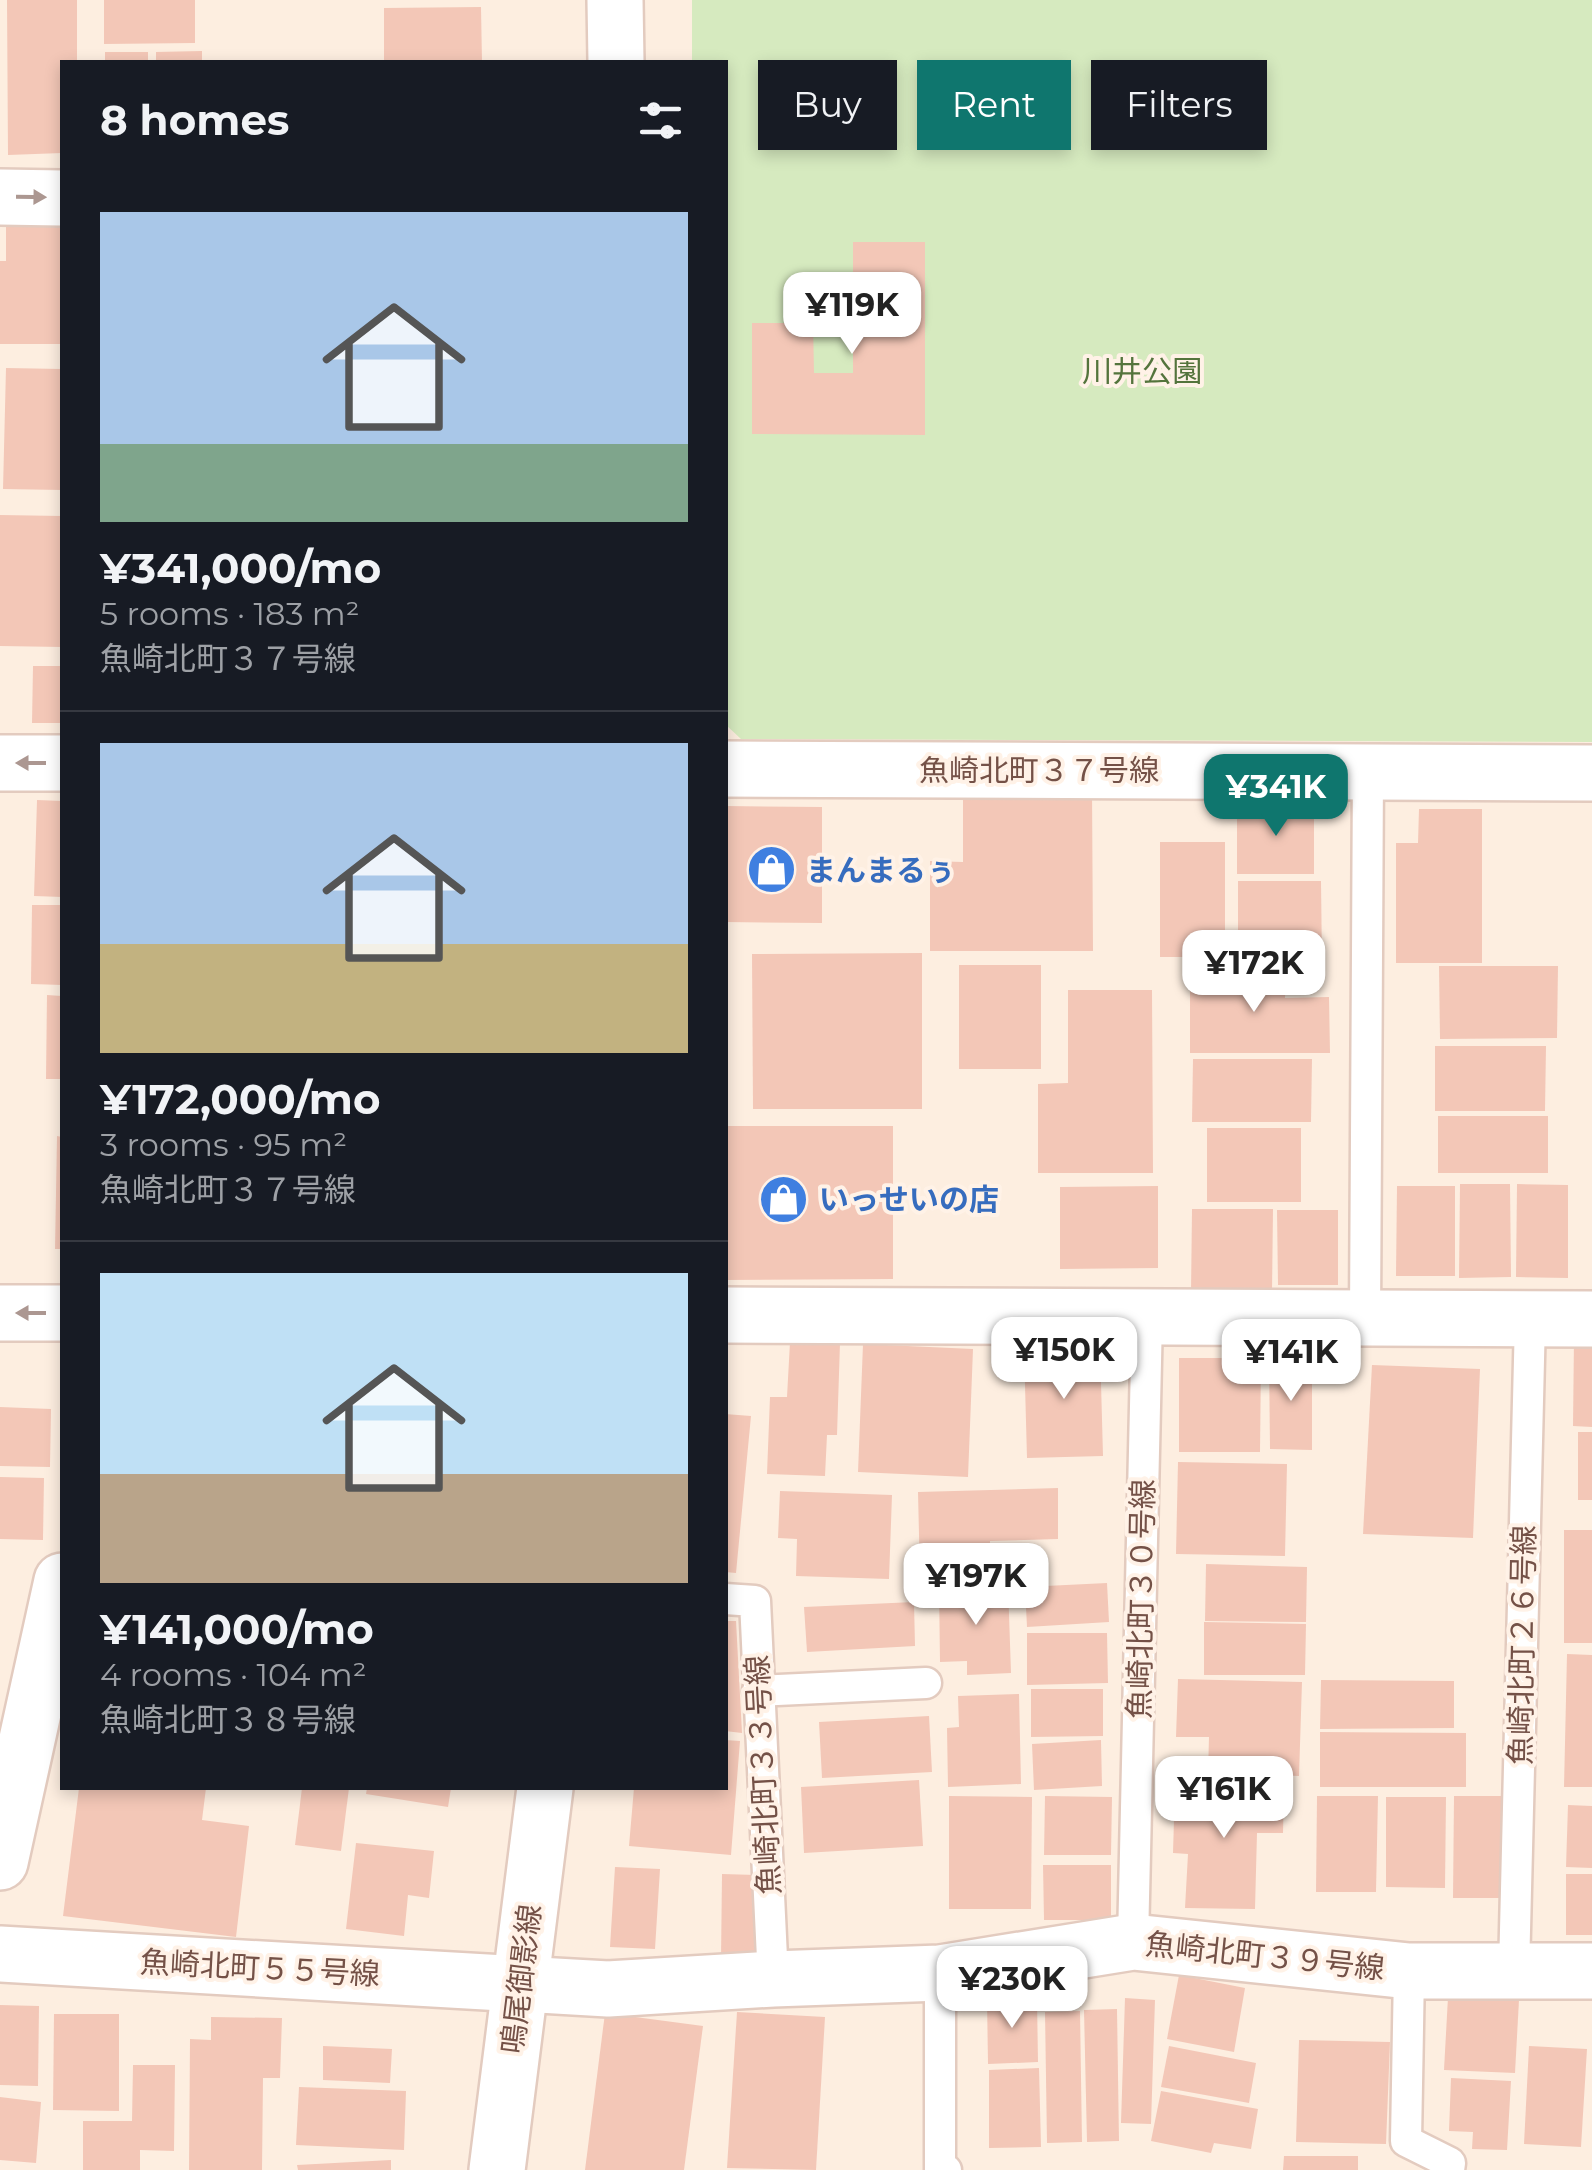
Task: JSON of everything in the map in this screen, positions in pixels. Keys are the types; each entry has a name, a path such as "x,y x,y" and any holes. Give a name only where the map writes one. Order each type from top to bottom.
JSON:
{"street":[{"path":"615,0 616,60"},
{"path":"0,197 60,198"},
{"path":"0,763 60,763"},
{"name":"魚崎北町３７号線","path":"728,768 1592,773"},
{"path":"0,1313 60,1313"},
{"path":"728,1316 1592,1319"},
{"path":"0,1862 60,1591"},
{"name":"鳴尾御影線","path":"497,2170 545,1790"},
{"name":"魚崎北町３９号線","path":"520,1982 608,1989 940,1973 1133,1942 1408,1970 1592,1970"},
{"name":"魚崎北町５５号線","path":"0,1954 520,1982"}],"lane":[{"path":"1365,1318 1368,772"},
{"name":"魚崎北町３０号線","path":"1133,1942 1146,1317"},
{"name":"魚崎北町２６号線","path":"1514,1970 1530,1319"},
{"name":"魚崎北町３３号線","path":"728,1599 755,1601 772,1979"},
{"path":"758,1691 926,1684"},
{"path":"1408,1970 1406,2141 1450,2163 1449,2170"},
{"path":"940,1973 940,2170 946,2170"}],"green space":[{"name":"川井公園","path":"692,0 1592,0 1592,742 741,739 728,727 728,60 692,60"}],"building":[{"path":"7,0 77,0 77,60 60,60 60,153 8,155"},
{"path":"104,0 195,0 195,43 104,44"},
{"path":"481,7 482,60 384,60 384,8"},
{"path":"202,51 202,60 156,60 156,52"},
{"path":"105,52 148,52 148,60 105,60"},
{"path":"6,227 60,227 60,344 0,344 0,261 6,261"},
{"path":"853,242 925,242 925,435 752,434 752,323 813,323 814,373 853,373"},
{"path":"6,368 60,369 60,490 3,489"},
{"path":"0,515 60,516 60,647 0,646"},
{"path":"33,666 60,666 60,723 32,723"},
{"path":"963,789 1092,789 1093,951 930,951 930,861 963,862"},
{"path":"37,800 60,801 60,897 34,896"},
{"path":"1314,804 1314,874 1237,874 1237,805"},
{"path":"728,806 822,807 822,923 728,922"},
{"path":"1419,809 1482,809 1482,963 1396,963 1396,843 1418,843"},
{"path":"1160,842 1225,842 1225,957 1160,957"},
{"path":"1238,881 1321,881 1322,962 1238,962"},
{"path":"32,905 60,905 60,985 31,984"},
{"path":"922,953 922,1109 753,1109 752,954"},
{"path":"959,965 1041,965 1041,1069 959,1069"},
{"path":"1439,966 1558,966 1557,1038 1440,1039"},
{"path":"1190,970 1286,970 1285,998 1329,997 1330,1053 1190,1053"},
{"path":"1068,990 1152,990 1153,1173 1038,1173 1038,1084 1068,1083"},
{"path":"47,995 60,996 60,1079 46,1079"},
{"path":"1435,1046 1546,1046 1545,1111 1435,1111"},
{"path":"1193,1059 1312,1059 1311,1122 1192,1122"},
{"path":"1438,1116 1548,1116 1548,1173 1438,1173"},
{"path":"728,1126 893,1126 893,1279 728,1280"},
{"path":"1207,1128 1301,1128 1301,1202 1207,1202"},
{"path":"57,1136 60,1249 55,1249"},
{"path":"1460,1184 1510,1184 1511,1277 1459,1278"},
{"path":"1517,1184 1568,1185 1568,1278 1516,1277"},
{"path":"1158,1186 1158,1268 1060,1269 1060,1187"},
{"path":"1397,1186 1455,1186 1455,1276 1396,1276"},
{"path":"1192,1209 1273,1209 1272,1293 1191,1293"},
{"path":"1277,1210 1338,1210 1338,1285 1278,1285"},
{"path":"1574,1337 1592,1337 1592,1427 1573,1426"},
{"path":"790,1342 840,1343 837,1435 827,1435 825,1476 767,1474 770,1397 787,1397"},
{"path":"863,1344 973,1349 968,1477 858,1472"},
{"path":"1100,1346 1103,1456 1027,1458 1024,1349"},
{"path":"1179,1358 1261,1358 1260,1452 1179,1452"},
{"path":"1269,1358 1312,1358 1312,1450 1270,1449"},
{"path":"1372,1365 1480,1369 1473,1538 1363,1534"},
{"path":"0,1407 51,1409 50,1467 0,1466"},
{"path":"728,1414 751,1416 736,1573 728,1572"},
{"path":"1578,1432 1592,1432 1592,1500 1578,1500"},
{"path":"1178,1462 1287,1464 1285,1556 1176,1554"},
{"path":"0,1477 44,1478 43,1540 0,1539"},
{"path":"1058,1488 1058,1539 990,1541 990,1575 920,1577 918,1492"},
{"path":"780,1491 892,1495 889,1579 796,1576 797,1539 778,1538"},
{"path":"1564,1530 1592,1530 1592,1643 1564,1643"},
{"path":"1206,1564 1307,1567 1306,1622 1205,1621"},
{"path":"1107,1583 1109,1622 1027,1627 1025,1587"},
{"path":"1008,1585 1011,1673 967,1675 967,1661 940,1662 939,1587"},
{"path":"914,1602 915,1646 807,1652 804,1607"},
{"path":"728,1621 736,1621 742,1733 728,1731"},
{"path":"1204,1622 1306,1624 1305,1675 1204,1675"},
{"path":"1027,1633 1107,1633 1108,1683 1027,1685"},
{"path":"1567,1654 1592,1655 1592,1787 1564,1787"},
{"path":"1178,1679 1302,1682 1299,1776 1208,1773 1209,1737 1176,1737"},
{"path":"1321,1680 1454,1681 1454,1728 1320,1729"},
{"path":"1031,1689 1103,1689 1103,1736 1031,1737"},
{"path":"1019,1694 1021,1784 948,1787 947,1728 959,1727 958,1696"},
{"path":"929,1716 932,1772 822,1778 819,1722"},
{"path":"1320,1732 1466,1733 1466,1787 1320,1787"},
{"path":"728,1740 740,1741 731,1855 629,1846 634,1790 728,1790"},
{"path":"1101,1740 1102,1786 1034,1790 1032,1744"},
{"path":"919,1780 923,1846 804,1853 801,1787"},
{"path":"1175,1786 1284,1788 1283,1833 1257,1833 1255,1909 1185,1908 1188,1854 1173,1853"},
{"path":"79,1790 206,1790 202,1820 249,1826 236,1937 63,1916"},
{"path":"302,1790 349,1790 341,1851 295,1845"},
{"path":"367,1790 451,1790 448,1807 366,1794"},
{"path":"949,1796 1032,1797 1031,1909 949,1909"},
{"path":"1045,1796 1112,1797 1111,1855 1044,1855"},
{"path":"1317,1796 1378,1796 1376,1892 1316,1892"},
{"path":"1454,1796 1504,1796 1504,1898 1453,1898"},
{"path":"1386,1797 1446,1797 1445,1888 1386,1887"},
{"path":"1568,1805 1592,1806 1592,1868 1566,1867"},
{"path":"356,1843 434,1851 429,1898 408,1895 404,1936 346,1929"},
{"path":"1043,1865 1111,1865 1111,1920 1044,1920"},
{"path":"615,1867 660,1869 655,1949 610,1947"},
{"path":"722,1874 756,1875 755,1960 721,1959"},
{"path":"1566,1874 1592,1874 1592,1935 1566,1935"},
{"path":"1179,1975 1245,1988 1234,2052 1167,2039"},
{"path":"1448,1997 1519,2000 1515,2073 1444,2070"},
{"path":"1125,1998 1155,2000 1151,2124 1121,2123"},
{"path":"1037,1999 1038,2062 988,2064 987,2000"},
{"path":"0,2005 39,2006 38,2086 0,2085"},
{"path":"1117,2009 1119,2141 1087,2142 1084,2010"},
{"path":"1080,2011 1082,2142 1047,2143 1045,2012"},
{"path":"737,2012 825,2017 816,2170 727,2168"},
{"path":"605,2013 703,2026 684,2170 585,2170"},
{"path":"54,2014 119,2014 119,2111 53,2110"},
{"path":"211,2017 282,2018 280,2078 263,2078 262,2170 189,2170 190,2039 211,2040"},
{"path":"1299,2040 1390,2042 1386,2144 1296,2142"},
{"path":"323,2046 392,2049 390,2083 323,2080"},
{"path":"1169,2046 1256,2063 1249,2103 1161,2087"},
{"path":"1529,2046 1587,2049 1581,2147 1524,2144"},
{"path":"133,2065 175,2065 174,2151 140,2150 140,2170 83,2170 83,2121 132,2121"},
{"path":"1039,2068 1041,2147 989,2148 989,2070"},
{"path":"1451,2078 1511,2081 1507,2150 1472,2149 1473,2132 1449,2131"},
{"path":"299,2087 406,2091 404,2150 296,2145"},
{"path":"1161,2091 1258,2109 1251,2149 1214,2143 1211,2153 1151,2141"},
{"path":"0,2097 41,2102 36,2163 0,2160"},
{"path":"1284,2156 1358,2156 1358,2170 1283,2170"},
{"path":"391,2160 391,2170 298,2170 297,2165"}],"place":[{"name":"まんまるぅ","path":"771,870"},
{"name":"いっせいの店","path":"784,1199"}]}
